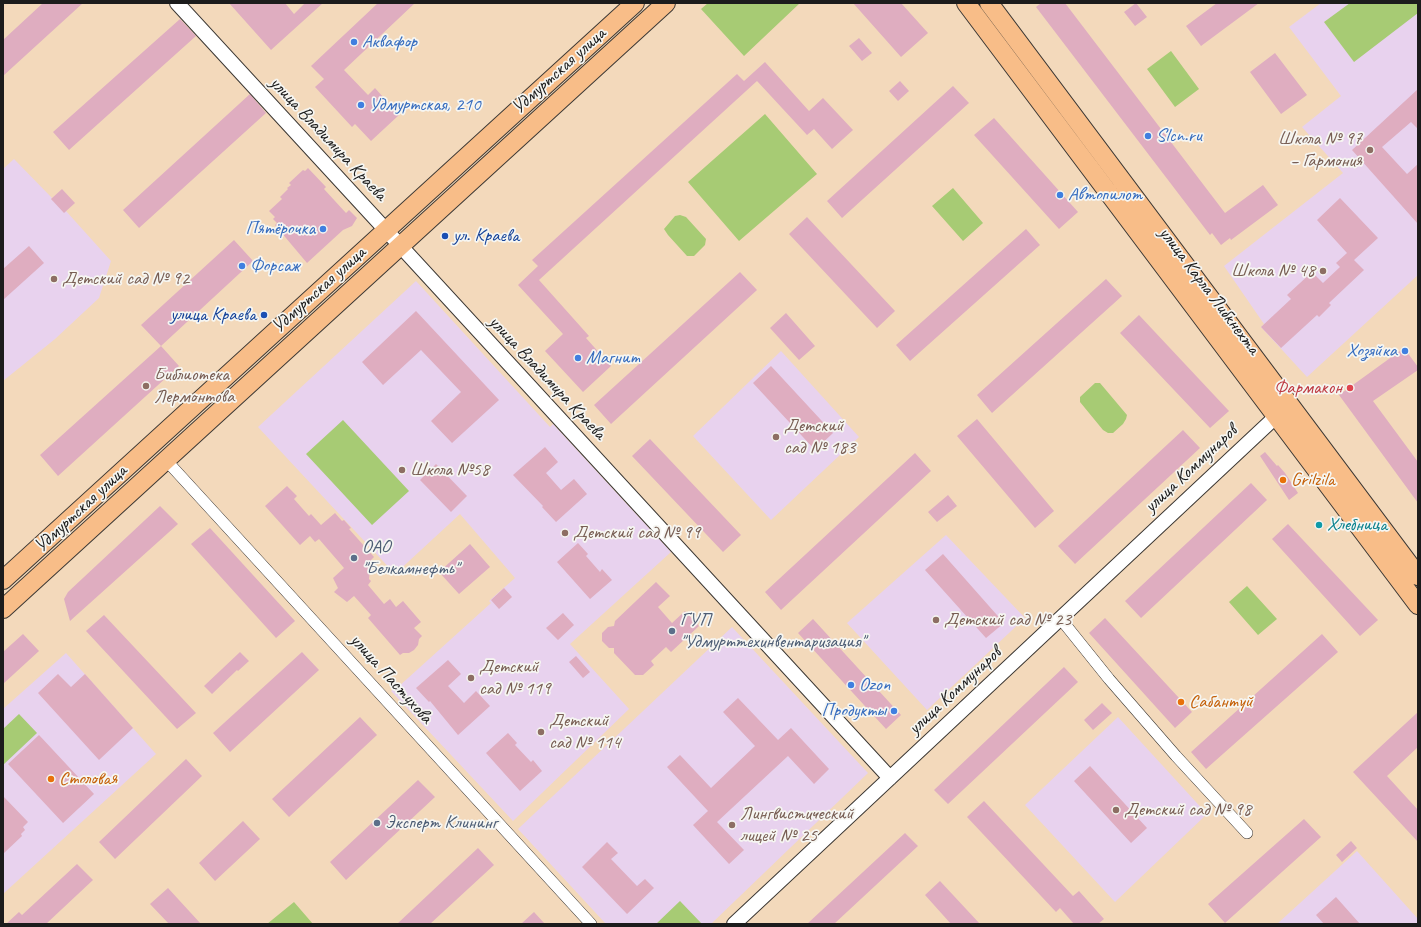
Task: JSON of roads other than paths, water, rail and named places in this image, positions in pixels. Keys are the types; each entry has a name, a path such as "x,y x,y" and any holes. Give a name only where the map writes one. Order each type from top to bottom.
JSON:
{"main road":[{"name":"Удмуртская улица","path":"3,580 635,3"},
{"name":"Удмуртская улица","path":"3,609 165,459 666,3"},
{"name":"улица Карла Либкнехта","path":"966,3 1277,415 1418,605"},
{"name":"улица Карла Либкнехта","path":"989,3 1418,576"}],"street":[{"name":"улица Владимира Краева","path":"177,3 890,778"},
{"name":"улица Коммунаров","path":"734,924 1290,404"},
{"name":"улица Пастухова","path":"165,459 591,924"},
{"path":"1060,618 1109,680 1247,833"}],"place":[{"name":"Аквафор","path":"354,42"},
{"name":"Удмуртская, 210","path":"361,105"},
{"name":"Slcn.ru","path":"1148,136"},
{"name":"Школа № 97 – Гармония","path":"1370,150"},
{"name":"Автопилот","path":"1060,195"},
{"name":"Пятёрочка","path":"323,229"},
{"name":"ул. Краева","path":"445,236"},
{"name":"Форсаж","path":"242,266"},
{"name":"Школа № 48","path":"1323,271"},
{"name":"Детский сад № 92","path":"54,279"},
{"name":"улица Краева","path":"264,315"},
{"name":"Хозяйка","path":"1405,351"},
{"name":"Магнит","path":"578,358"},
{"name":"Библиотека Лермонтова","path":"146,386"},
{"name":"Фармакон","path":"1350,388"},
{"name":"Детский сад № 183","path":"776,437"},
{"name":"Школа №58","path":"402,470"},
{"name":"Grilzila","path":"1283,480"},
{"name":"Хлебница","path":"1319,525"},
{"name":"Детский сад № 99","path":"565,533"},
{"name":"ОАО \"Белкамнефть\"","path":"354,558"},
{"name":"Детский сад № 23","path":"936,620"},
{"name":"ГУП \"Удмурттехинвентаризация\"","path":"672,631"},
{"name":"Детский сад № 119","path":"471,678"},
{"name":"Ozon","path":"851,685"},
{"name":"Сабантуй","path":"1181,702"},
{"name":"Продукты","path":"894,711"},
{"name":"Детский сад № 114","path":"541,732"},
{"name":"Столовая","path":"51,779"},
{"name":"Детский сад № 98","path":"1116,810"},
{"name":"Эксперт Клининг","path":"377,823"},
{"name":"Лингвистический лицей № 25","path":"732,825"}]}
